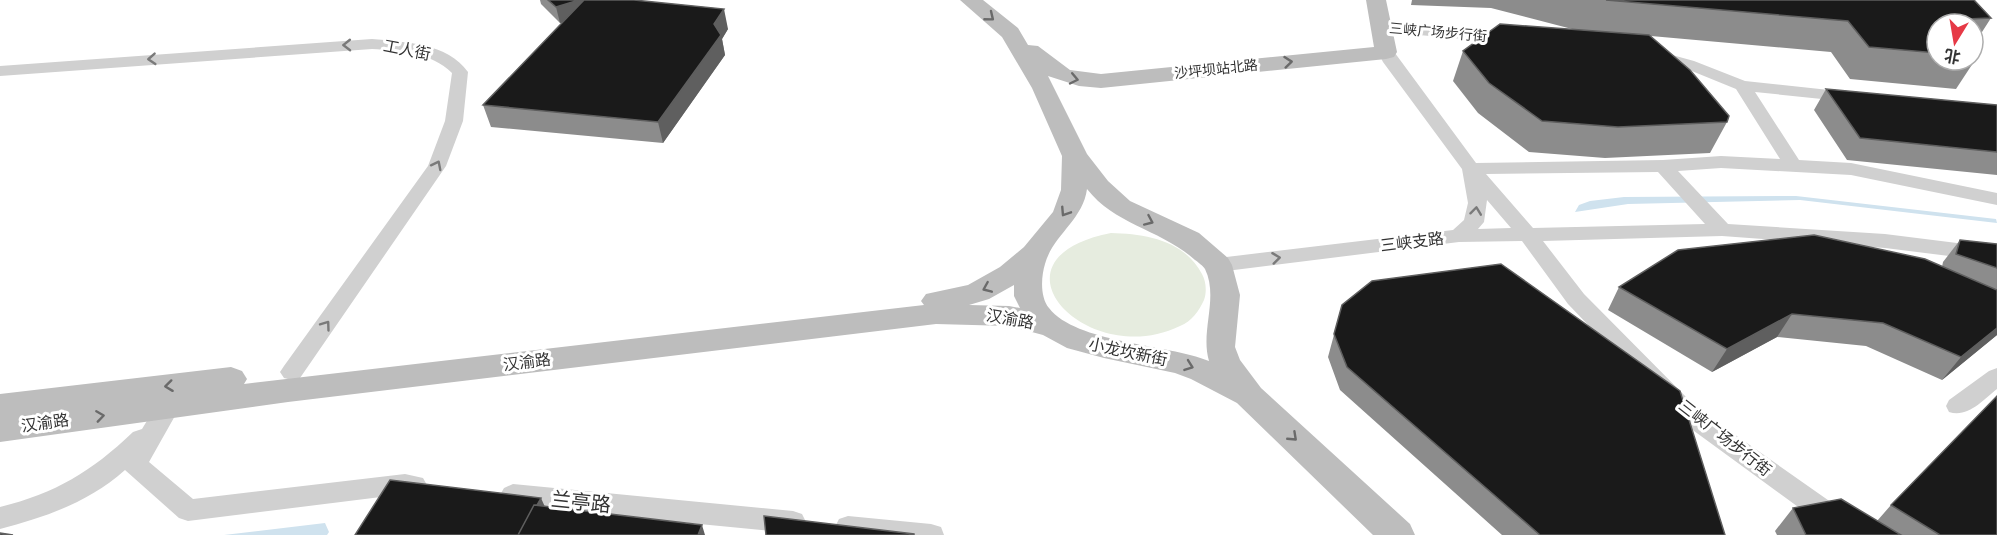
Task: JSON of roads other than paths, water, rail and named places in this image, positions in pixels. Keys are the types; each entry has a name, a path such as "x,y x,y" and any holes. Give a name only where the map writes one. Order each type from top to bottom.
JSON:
{"main road":[{"name":"小龙坎新街","path":"970,0 1010,33 1044,88 1075,156 1099,187 1121,207 1189,239 1218,265 1225,295 1220,347 1225,364 1250,397 1397,535"},
{"path":"1376,0 1379,28 1386,52"},
{"name":"沙坪坝站北路","path":"1010,33 1050,69 1065,78 1078,81 1101,81 1386,52"},
{"name":"小龙坎新街","path":"1075,156 1073,196 1068,209 1042,238 1028,272 1029,300 1036,313 1072,339 1093,346 1178,362 1205,373 1250,397"},
{"name":"汉渝路","path":"0,406 943,300 990,289 1006,279 1034,254"},
{"name":"汉渝路","path":"0,429 163,415 288,390 936,314 1009,316 1054,328"}],"street":[{"name":"三峡广场步行街","path":"1379,28 1531,40"},
{"name":"工人街","path":"0,71 344,45 404,47 430,53 449,61 460,72 454,121 437,166 292,372"},
{"path":"1635,50 1688,64 1742,87 1870,99"},
{"name":"三峡支路","path":"1218,265 1459,236 1474,222 1478,203 1471,169 1391,62 1386,52"},
{"path":"1742,87 1793,165"},
{"path":"1471,169 1663,166 1722,162 1793,165 1851,169 1997,199"},
{"path":"1663,166 1722,230"},
{"name":"三峡广场步行街","path":"1471,169 1527,234 1576,299 1688,414 1838,522"},
{"path":"1459,236 1722,230 1885,241 1997,255"},
{"path":"1786,233 1861,259"},
{"path":"1958,406 1995,382"},
{"path":"163,415 135,464 188,510 405,484 440,488"},
{"path":"0,519 34,510 84,489 107,472 163,415"},
{"path":"388,510 405,484"},
{"name":"兰亭路","path":"487,492 931,535"}],"water":[{"path":"1796,196 1996,219 1997,223 1800,200 1628,204 1575,212 1579,205 1590,201 1624,197"},
{"path":"325,523 329,532 327,535 224,535"}]}
